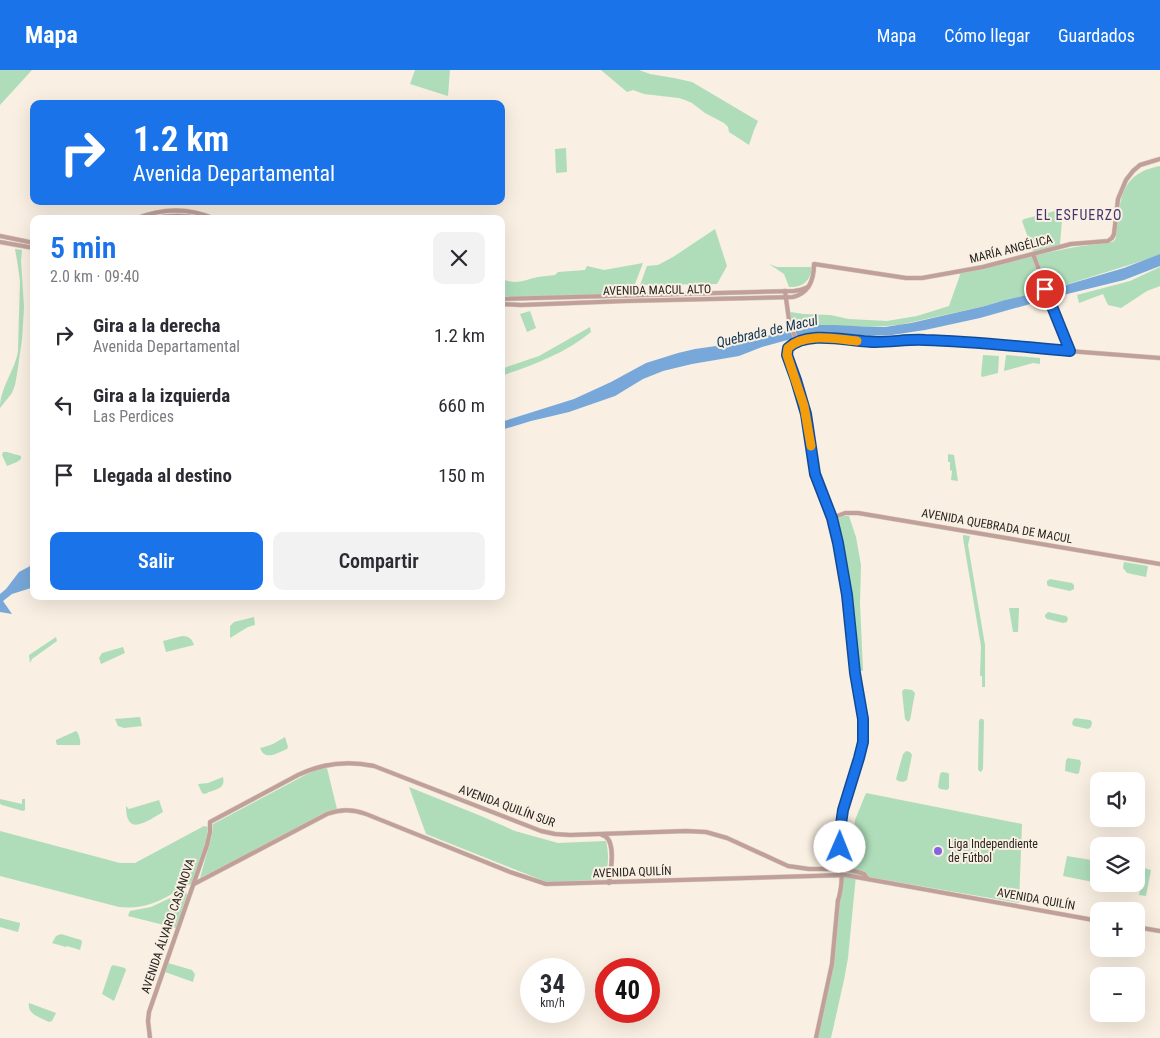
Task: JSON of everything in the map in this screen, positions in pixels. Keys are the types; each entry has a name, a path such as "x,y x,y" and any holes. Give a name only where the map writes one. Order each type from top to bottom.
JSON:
{"street":[{"name":"MARÍA ANGÉLICA","path":"809,285 814,274 814,264 906,278 918,278 983,267 1072,244 1111,239 1114,233 1118,199 1126,180 1133,170 1140,165 1160,159"},
{"path":"146,215 173,210 197,212 205,215"},
{"path":"0,236 30,242"},
{"path":"13,244 12,242 15,239"},
{"path":"0,242 30,247"},
{"path":"1032,254 1070,351"},
{"name":"AVENIDA MACUL ALTO","path":"505,299 785,291 800,290 809,285"},
{"name":"AVENIDA MACUL ALTO","path":"505,304 795,297 806,291 809,285"},
{"path":"785,291 788,316 795,340"},
{"path":"795,340 815,338 875,342 926,340 1160,358"},
{"path":"795,340 788,348 787,355 804,406 815,474 832,518 838,543 847,595 854,665 864,733 859,758 841,820 842,883 838,901 833,958 816,1038"},
{"name":"AVENIDA QUEBRADA DE MACUL","path":"832,518 845,513 858,513 1160,564"},
{"name":"AVENIDA QUILÍN SUR","path":"210,822 310,769 327,764 365,764 548,833 562,835 706,832 727,838 783,864 809,869 841,869 861,872 867,878"},
{"name":"AVENIDA QUILÍN","path":"194,884 320,817 331,812 353,810 542,883 608,883 841,875 867,878 1090,918"},
{"name":"AVENIDA ÁLVARO CASANOVA","path":"150,1038 149,1015 208,840 210,822"},
{"path":"608,838 615,833"},
{"path":"599,834 606,835 608,838 612,862 608,883"},
{"path":"802,868 802,876"},
{"path":"808,876 809,869"},
{"path":"1145,928 1160,931"}],"green space":[{"path":"0,70 32,70 0,105"},
{"path":"415,70 450,70 448,96 410,84"},
{"path":"601,70 639,70 692,82 758,121 749,145 729,132 728,127 724,123 705,113 692,103 679,98 644,94 633,90 627,92"},
{"path":"566,148 567,172 556,173 555,149"},
{"path":"1160,166 1160,254 1049,290 899,325 872,327 822,325 796,328 792,322 790,312 830,315 849,319 887,321 917,316 949,306 960,275 959,273 1075,247 1112,242 1116,236 1121,201 1129,182 1136,175"},
{"path":"1063,209 1059,246 1033,251 1022,221"},
{"path":"715,229 727,266 717,284 640,285 647,266 658,265 673,257"},
{"path":"15,249 22,250 24,307 22,339 15,385 12,393 0,408 2,394 18,352 20,281"},
{"path":"643,263 635,284 627,295 505,297 505,280 520,282 555,275 558,272 585,270 587,266 604,270"},
{"path":"769,264 777,267 812,267 810,276 805,283 789,287 784,274"},
{"path":"1160,267 1160,286 1147,291 1121,308 1108,305 1103,294 1079,303 1077,295 1130,281"},
{"path":"530,311 536,328 527,332 520,314"},
{"path":"590,327 591,332 570,347 505,375 505,368 539,356"},
{"path":"983,355 999,356 998,373 982,377"},
{"path":"1006,355 1040,358 1040,364 1033,363 1004,371"},
{"path":"3,452 21,456 21,459 7,466 2,455"},
{"path":"948,454 954,455 958,481 951,480 952,471 950,470 950,462 948,462"},
{"path":"843,516 849,516 856,537 861,565 860,603 863,671 856,670 845,575 834,520"},
{"path":"963,535 970,536 968,545 985,645 985,687 982,687 982,676 980,676 981,646"},
{"path":"1124,562 1148,566 1146,577 1127,573 1123,568"},
{"path":"1050,579 1072,583 1074,589 1070,591 1048,586 1047,581"},
{"path":"1009,608 1019,608 1018,632 1013,632"},
{"path":"1048,612 1066,616 1068,618 1067,622 1063,623 1047,619 1045,615"},
{"path":"254,617 255,625 230,638 230,626 234,622"},
{"path":"182,636 190,638 194,645 166,652 163,641"},
{"path":"56,637 57,641 32,659 30,663 29,655"},
{"path":"123,647 125,653 101,664 99,658 102,653"},
{"path":"905,689 912,690 915,693 908,722 905,719 902,692"},
{"path":"140,717 142,726 124,728 118,726 115,719"},
{"path":"1075,718 1090,720 1092,722 1091,727 1088,729 1074,726 1072,724"},
{"path":"980,719 984,721 983,769 981,772 978,769"},
{"path":"76,731 80,738 80,745 57,745 56,740"},
{"path":"285,737 287,749 271,755 262,752 260,747 273,744"},
{"path":"906,751 912,755 907,780 903,782 896,779 903,754"},
{"path":"1068,758 1080,760 1079,773 1065,771"},
{"path":"326,764 337,809 200,878 212,835 213,824"},
{"path":"942,772 949,774 949,788 947,790 938,787"},
{"path":"223,777 221,787 205,794 202,793 198,784 208,783"},
{"path":"409,787 515,831 558,843 606,841 608,860 604,879 549,883 426,834"},
{"name":"Liga Independiente de Fútbol","path":"866,793 1022,824 1019,903 856,875 848,958 831,1038 818,1038 834,956 842,858 856,857 853,845 855,820"},
{"path":"0,799 22,804 22,799 25,799 25,810 2,805 0,804"},
{"path":"159,800 163,812 138,824 130,822 126,806 129,809"},
{"path":"204,826 208,827 207,838 192,883 148,905 119,907 0,876 0,831 120,863 135,863"},
{"path":"1067,856 1090,860 1090,881 1063,876"},
{"path":"1145,868 1151,870 1146,896 1139,895 1140,892 1145,892"},
{"path":"186,891 187,896 176,928 128,916 130,911 151,907"},
{"path":"0,918 20,923 18,932 0,927"},
{"path":"61,934 81,940 80,950 52,943 56,936"},
{"path":"168,963 192,970 195,974 193,982 165,972"},
{"path":"113,965 125,968 126,970 114,1001 102,994"},
{"path":"29,1003 56,1013 52,1021 49,1022 32,1013"}],"water":[{"path":"1160,254 1160,266 1124,280 980,318 925,330 869,336 829,332 813,333 762,347 739,356 663,371 643,379 615,396 569,412 505,429 505,421 574,399 646,363 678,353 744,342 812,325 885,327 911,323 1049,290 1124,268"},
{"path":"30,566 30,588 12,594 3,601 12,614 0,612 0,594 19,572"}],"slow traffic":[{"path":"811,446 804,406 787,355 788,348 809,339 857,341"}],"place":[{"name":"Liga Independiente de Fútbol","path":"938,851"}],"district":[{"name":"EL ESFUERZO","path":"1079,215"}],"route":[{"path":"840,847 843,810 863,742 863,719 852,657 847,595 838,543 832,518 815,474 808,423 787,355 788,348 804,340 815,338 875,342 906,340 969,342 1070,351 1045,289"}],"water label":[{"name":"Quebrada de Macul","path":"767,331"}]}
